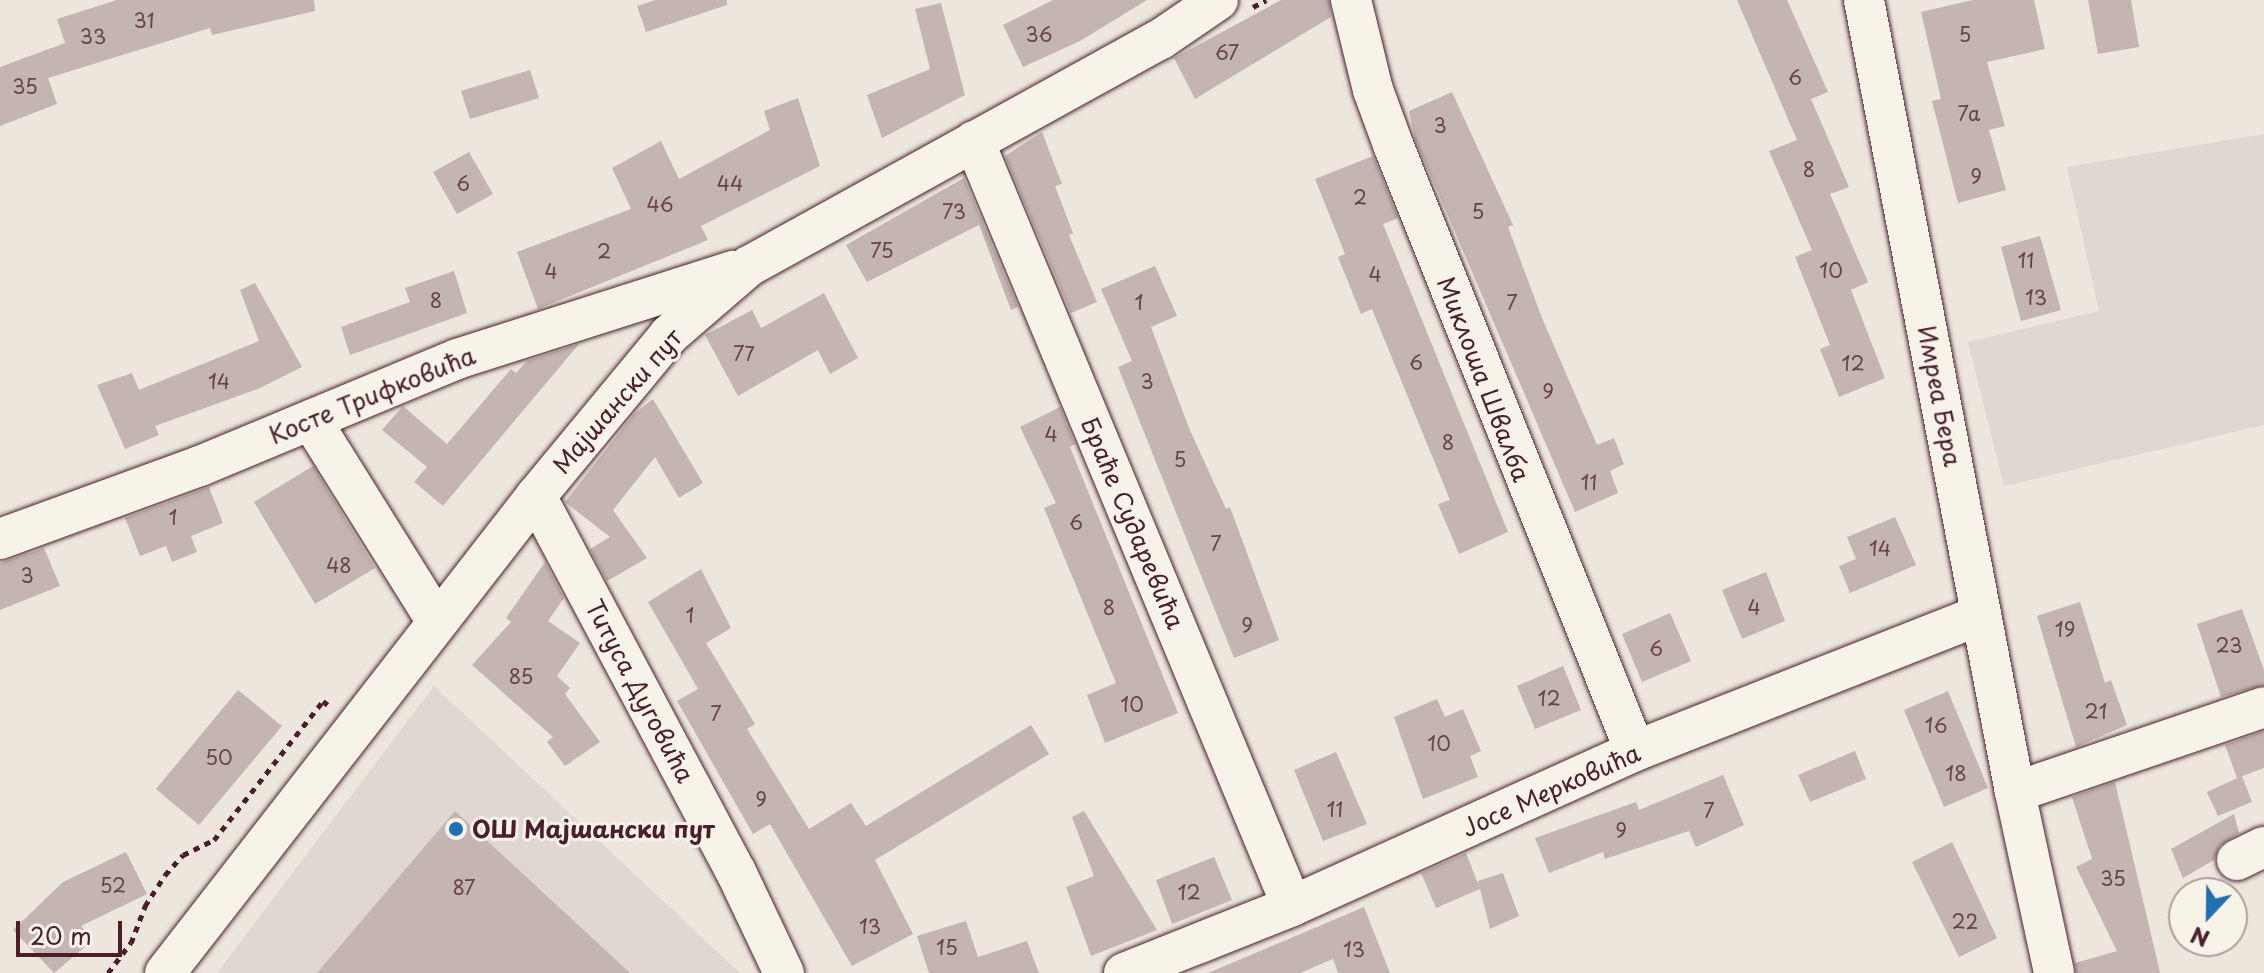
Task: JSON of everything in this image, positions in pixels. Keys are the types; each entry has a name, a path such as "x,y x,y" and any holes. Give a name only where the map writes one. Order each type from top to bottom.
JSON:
{"street":[{"name":"Миклоша Швалба","path":"1351,0 1373,90 1399,162 1635,751"},
{"name":"Имреа Бера","path":"1864,0 2015,792 2054,973"},
{"name":"Мајшански пут","path":"165,973 536,496 669,335 749,266 1161,39 1228,8"},
{"name":"Браће Сударевића","path":"974,141 1292,906"},
{"name":"Косте Трифковића","path":"0,539 311,420 457,359 749,266"},
{"path":"311,420 437,622"},
{"name":"Титуса Дуговића","path":"536,496 736,872 784,973"},
{"name":"Јосе Мерковића","path":"1124,973 1292,906 1635,751 1981,615"},
{"path":"2015,792 2264,707"}],"path":[{"path":"1228,8 1266,0"},
{"path":"108,973 131,943 145,906 165,875 183,855 214,840 323,701 356,727"}],"shaded area":[{"path":"2264,134 2264,425 2004,486 1968,342 2099,311 2067,167"},
{"name":"ОШ Мајшански пут","path":"434,686 740,973 217,973"}],"building":[{"path":"117,0 314,0 315,11 212,35 210,28 48,78 57,104 0,126 0,67 65,43 57,19"},
{"path":"656,0 727,0 727,5 646,32 637,6"},
{"path":"1053,0 1147,0 1080,41 1023,67 1003,25"},
{"path":"1281,0 1329,0 1331,17 1195,99 1174,58"},
{"path":"1737,0 1787,0 1828,92 1811,99 1849,187 1830,194 1868,282 1851,290 1885,378 1839,397 1820,349 1830,345 1795,257 1812,250 1769,151 1797,140"},
{"path":"1973,0 2034,0 2045,49 1987,62 2005,126 1989,130 2006,190 1958,203 1932,101 1941,99 1921,12"},
{"path":"2088,0 2131,0 2139,47 2098,54"},
{"path":"941,3 965,95 882,138 867,95 930,69 915,9"},
{"path":"530,70 539,98 470,119 461,91"},
{"path":"1452,92 1513,225 1508,227 1542,318 1597,445 1614,438 1624,464 1610,471 1618,493 1575,512 1415,139 1409,111"},
{"path":"798,98 820,166 701,226 708,240 538,309 517,252 631,209 612,168 661,141 679,179 770,130 764,111"},
{"path":"1042,132 1062,184 1055,186 1073,233 1069,235 1097,302 1071,313 1005,156"},
{"path":"469,152 493,194 457,214 433,172"},
{"path":"1373,156 1398,218 1383,224 1508,532 1459,554 1438,504 1450,500 1372,309 1361,314 1338,257 1345,254 1315,179"},
{"path":"964,178 1018,307 1011,310 979,225 867,282 846,245"},
{"path":"2040,236 2061,310 2021,321 2001,247"},
{"path":"1155,266 1177,316 1151,327 1189,428 1226,509 1230,507 1279,640 1234,658 1118,367 1132,361 1101,289"},
{"path":"454,271 467,313 350,355 341,327 410,302 405,288"},
{"path":"255,283 302,367 260,388 155,426 159,435 125,449 97,385 132,373 139,390 259,341 240,290"},
{"path":"824,293 858,358 830,374 818,350 738,396 705,335 752,310 761,328"},
{"path":"579,344 443,506 414,482 427,467 382,430 403,406 447,444 511,369 516,373 527,361"},
{"path":"653,399 703,483 679,498 655,457 613,510 647,558 607,581 590,549 610,537 565,502 634,414"},
{"path":"1060,407 1075,444 1070,447 1178,713 1105,743 1087,695 1116,683 1044,508 1056,503 1020,427"},
{"path":"313,466 375,568 315,604 254,502"},
{"path":"209,487 223,523 191,536 197,552 172,562 166,546 140,556 125,518"},
{"path":"1895,517 1916,565 1850,593 1839,566 1856,559 1847,537"},
{"path":"44,548 60,586 0,610 0,563"},
{"path":"545,562 564,598 548,621 580,643 557,676 570,688 565,694 600,742 565,766 547,742 553,737 472,665 511,622 506,618"},
{"path":"701,569 731,628 706,643 755,724 747,729 809,829 851,803 866,826 1031,725 1049,754 875,860 913,934 852,966 770,824 753,834 677,701 698,689 648,602"},
{"path":"1766,572 1785,621 1742,639 1722,590"},
{"path":"2080,602 2105,683 2111,680 2127,725 2076,747 2037,616"},
{"path":"2242,609 2264,670 2264,685 2221,697 2197,624"},
{"path":"1670,613 1691,661 1642,682 1622,634"},
{"path":"1563,666 1581,710 1535,729 1517,686"},
{"path":"238,690 282,726 199,825 156,789"},
{"path":"1948,691 1988,788 1944,807 1904,710"},
{"path":"1437,699 1445,717 1463,709 1481,751 1470,756 1478,777 1423,799 1394,717"},
{"path":"2264,731 2264,768 2237,778 2225,745"},
{"path":"1855,751 1866,779 1810,802 1798,775"},
{"path":"1336,752 1367,824 1323,841 1294,770"},
{"path":"1723,775 1744,825 1696,847 1689,831 1605,859 1603,852 1549,873 1535,838 1636,802 1639,810"},
{"path":"2242,776 2252,802 2218,816 2207,792"},
{"path":"2115,782 2160,973 2076,973 2075,963 2117,951 2076,867 2092,859 2072,797"},
{"path":"455,811 630,973 317,973"},
{"path":"1084,811 1157,930 1091,956 1066,887 1094,876 1072,817"},
{"path":"2234,814 2239,833 2219,846 2214,860 2185,877 2171,849"},
{"path":"1952,842 1997,938 1959,957 1912,862"},
{"path":"126,852 147,894 81,926 94,939 54,973 13,930 63,882"},
{"path":"1466,853 1479,886 1478,881 1503,873 1519,916 1490,929 1480,889 1436,908 1421,873"},
{"path":"1214,857 1232,900 1172,924 1156,880"},
{"path":"1364,907 1390,973 1338,973 1333,959 1300,973 1208,973"},
{"path":"966,921 978,957 1027,941 1039,973 929,973 917,936"}],"place":[{"name":"ОШ Мајшански пут","path":"456,829"}]}
